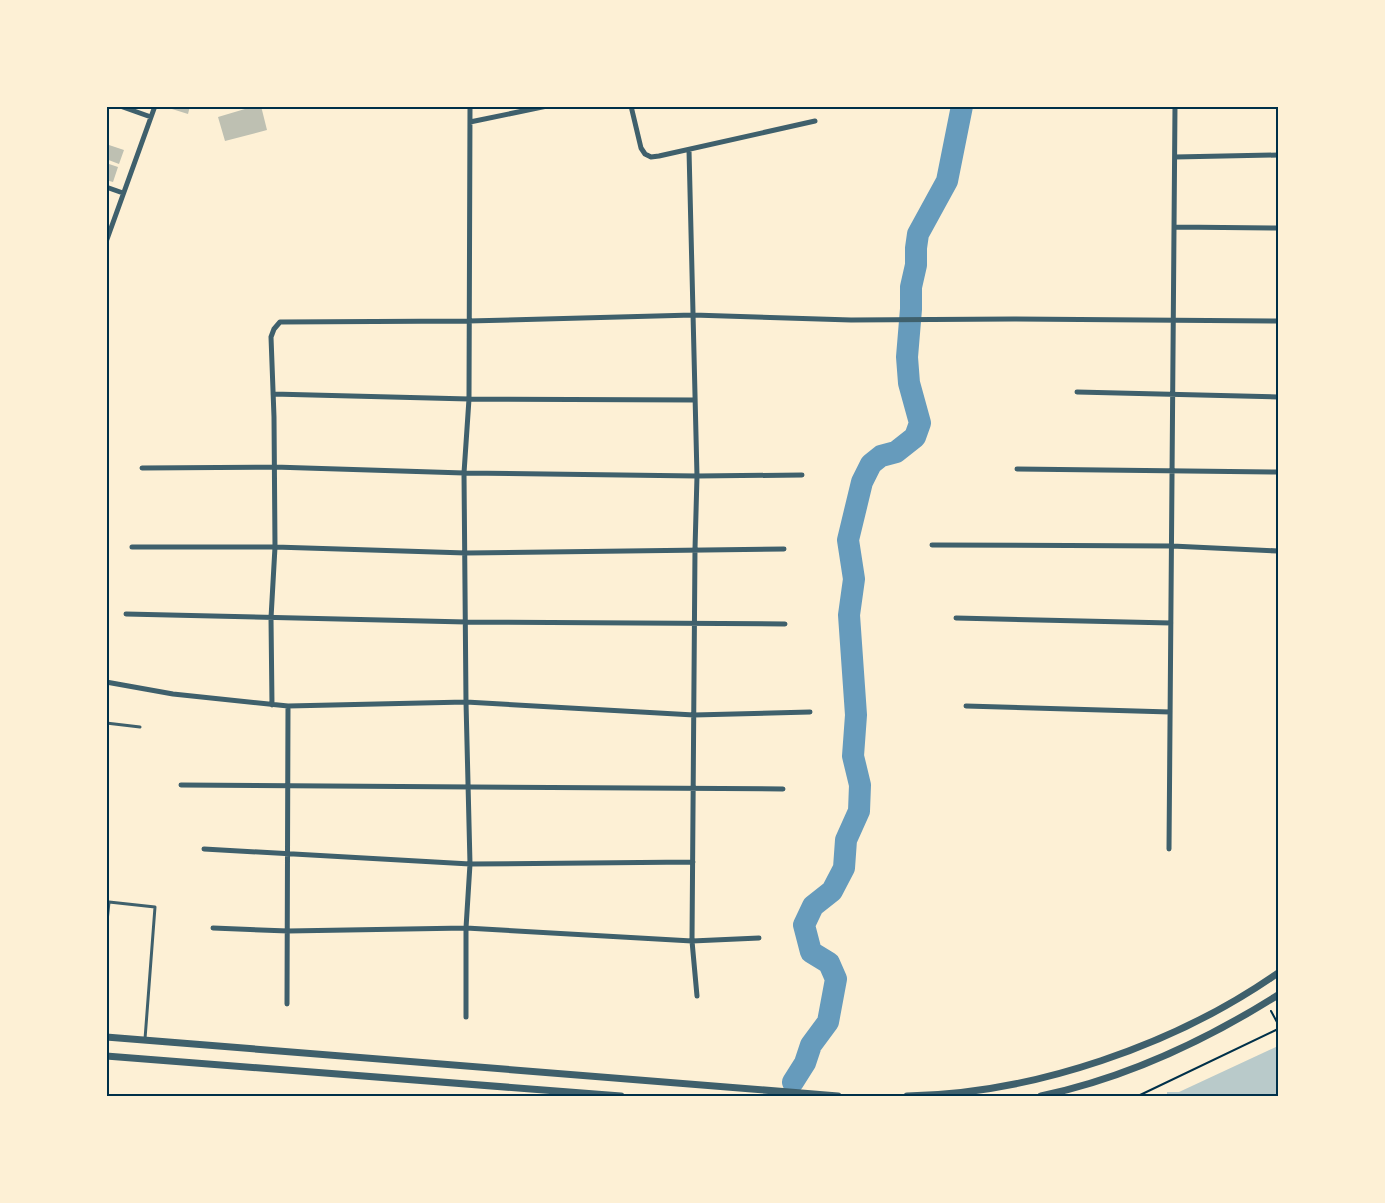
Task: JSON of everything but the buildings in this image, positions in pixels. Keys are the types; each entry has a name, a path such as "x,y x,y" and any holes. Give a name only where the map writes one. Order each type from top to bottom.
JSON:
{"street":[{"path":"120,106 151,117"},
{"path":"106,242 155,106"},
{"path":"466,1017 466,928 470,864 464,473 469,399 470,106"},
{"path":"470,122 547,106"},
{"path":"631,106 641,148 651,157 815,121"},
{"path":"1168,849 1175,106"},
{"path":"689,150 698,476 695,549 692,941 697,996"},
{"path":"1175,158 1278,155"},
{"path":"106,187 123,193"},
{"path":"1174,227 1278,228"},
{"path":"272,705 271,618 275,547 271,337 280,322 468,321 693,315 851,320 1278,321"},
{"path":"1077,392 1278,397"},
{"path":"273,394 469,399 695,400"},
{"path":"142,468 274,467 464,473 802,475"},
{"path":"1017,469 1278,472"},
{"path":"932,545 1172,546 1278,551"},
{"path":"132,547 275,547 466,553 784,549"},
{"path":"126,614 466,622 785,624"},
{"path":"956,618 1171,623"},
{"path":"106,682 173,694 288,706 466,702 694,715 810,712"},
{"path":"287,1004 288,706"},
{"path":"966,706 1170,712"},
{"path":"181,784 287,787 783,789"},
{"path":"204,849 470,864 693,862"},
{"path":"213,928 288,931 466,928 692,941 759,938"},
{"path":"907,1096 987,1090 1049,1077 1100,1061 1156,1039 1217,1010 1278,973"},
{"path":"1041,1096 1106,1079 1162,1057 1226,1027 1278,995"},
{"path":"106,1037 838,1096"},
{"path":"106,1056 621,1096"}],"lane":[{"path":"106,723 140,727"},
{"path":"106,931 109,902 155,907 145,1040"}],"path":[{"path":"1267,1002 1278,1024"},
{"path":"1138,1096 1278,1029"}],"shaded area":[{"path":"1278,1046 1278,1096 1167,1096 1167,1092 1179,1092"}],"waterway":[{"path":"793,1082 805,1063 811,1045 828,1022 836,979 829,963 811,952 804,925 813,906 832,891 844,868 846,840 859,811 860,785 853,756 856,715 849,615 854,579 848,540 862,482 871,464 881,456 896,452 915,437 920,423 909,383 907,357 916,248 918,234 947,181 962,106"}]}
